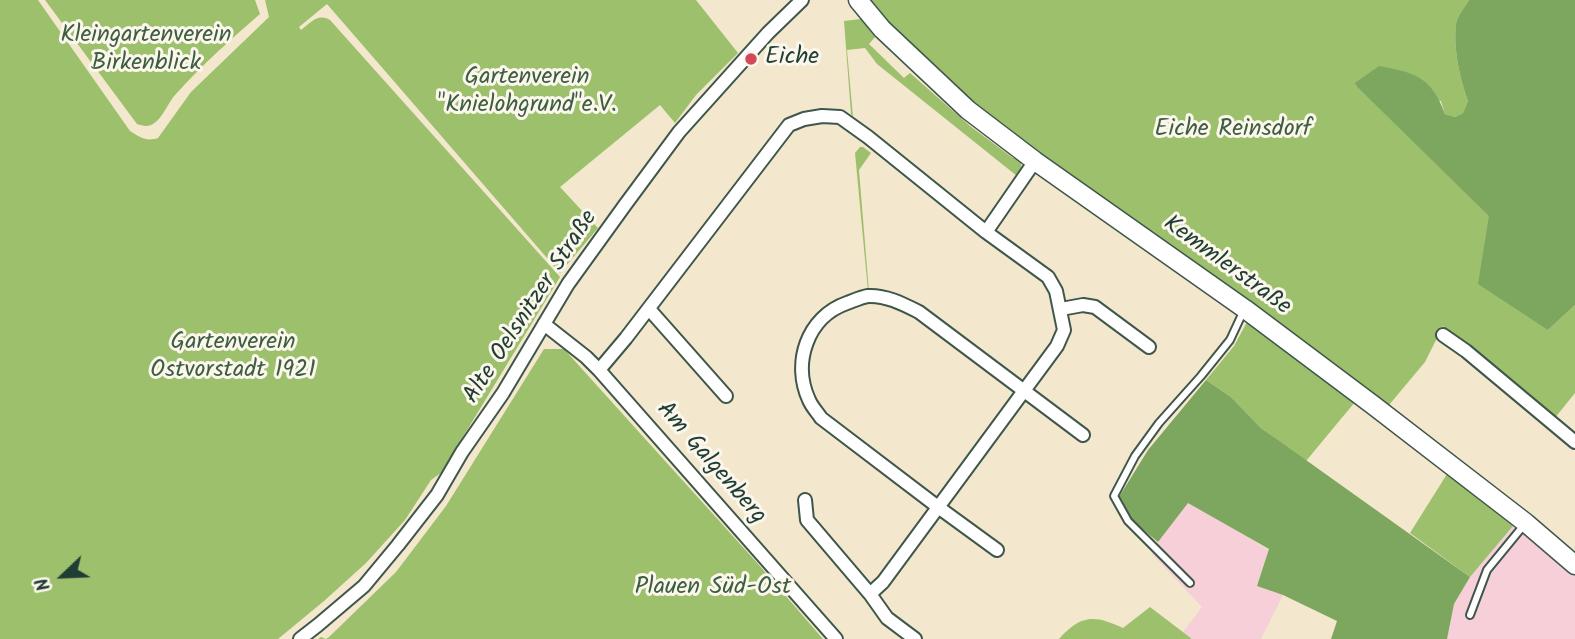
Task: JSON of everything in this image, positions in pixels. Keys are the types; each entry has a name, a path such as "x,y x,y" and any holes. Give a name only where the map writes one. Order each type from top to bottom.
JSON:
{"street":[{"name":"Alte Oelsnitzer Straße","path":"300,639 364,586 437,495 588,256 679,132 768,33 802,0"},
{"name":"Kemmlerstraße","path":"858,0 882,29 968,110 1035,161 1245,309 1526,523 1575,565"},
{"path":"599,370 649,309 789,125 804,119 840,117 868,136 986,232 1048,277 1056,291 1064,330 1057,346 883,582 870,594"},
{"path":"986,232 1035,161"},
{"path":"997,550 821,418 810,402 801,366 804,346 811,332 823,317 839,306 867,296 897,300 919,312 1083,435"},
{"path":"1061,309 1083,305 1095,307 1149,347"},
{"path":"649,309 726,396"},
{"name":"Am Galgenberg","path":"544,324 599,370 836,639"},
{"path":"1443,335 1575,442"},
{"path":"805,500 807,520 887,618 915,639"}],"lane":[{"path":"1190,583 1128,521 1114,496 1135,456 1159,423 1230,340 1245,309"},
{"path":"1470,615 1487,570 1526,523"}],"shaded area":[{"path":"1188,502 1269,550 1257,586 1283,595 1261,639 1192,639 1183,632 1202,607 1152,554"},
{"path":"1513,526 1542,544 1575,574 1575,639 1447,639 1454,604 1470,577"}],"green space":[{"name":"Gartenverein Ostvorstadt 1921","path":"0,0 38,0 130,131 150,139 158,138 191,92 269,17 265,0 696,0 738,53 696,95 675,123 660,105 560,187 598,228 560,273 327,4 299,27 301,30 318,18 330,20 560,277 441,473 431,480 405,520 366,563 278,639 0,639"},
{"name":"Kleingartenverein Birkenblick","path":"45,0 255,0 260,14 186,83 157,121 145,126 137,124"},
{"name":"Eiche Reinsdorf","path":"868,0 1469,0 1458,18 1455,33 1458,63 1468,101 1463,113 1455,117 1445,114 1441,101 1358,88 1490,216 1548,330 1575,305 1575,393 1554,419 1443,326 1425,362 1389,405 1189,258 979,109 913,52"},
{"path":"1469,0 1575,0 1575,305 1548,330 1478,284 1489,216 1355,83 1379,66 1403,71 1420,78 1434,91 1445,114 1455,117 1463,113 1468,101 1458,63 1455,33 1458,18"},
{"path":"861,19 875,37 869,44 904,78 910,73 970,126 1013,158 1016,155 1021,165 1017,176 877,64 865,48 847,50 853,117 844,21"},
{"path":"860,147 871,153 859,170 869,292 855,153"},
{"path":"1247,322 1355,402 1306,461 1261,428 1231,397 1206,380 1234,346"},
{"name":"Plauen Süd-Ost","path":"544,349 564,349 823,639 326,639 396,572 446,506"},
{"path":"1206,380 1231,397 1261,428 1470,577 1454,604 1447,639 1331,639 1337,621 1283,595 1257,586 1269,549 1188,503 1158,542 1114,505 1148,450"},
{"path":"1447,474 1513,526 1470,577 1410,533"},
{"path":"1150,607 1192,639 1059,639 1074,625 1089,619 1123,628"}],"place":[{"name":"Eiche","path":"751,59"}],"park label":[{"name":"Gartenverein \"Knielohgrund\"e.V.","path":"527,93"}]}
